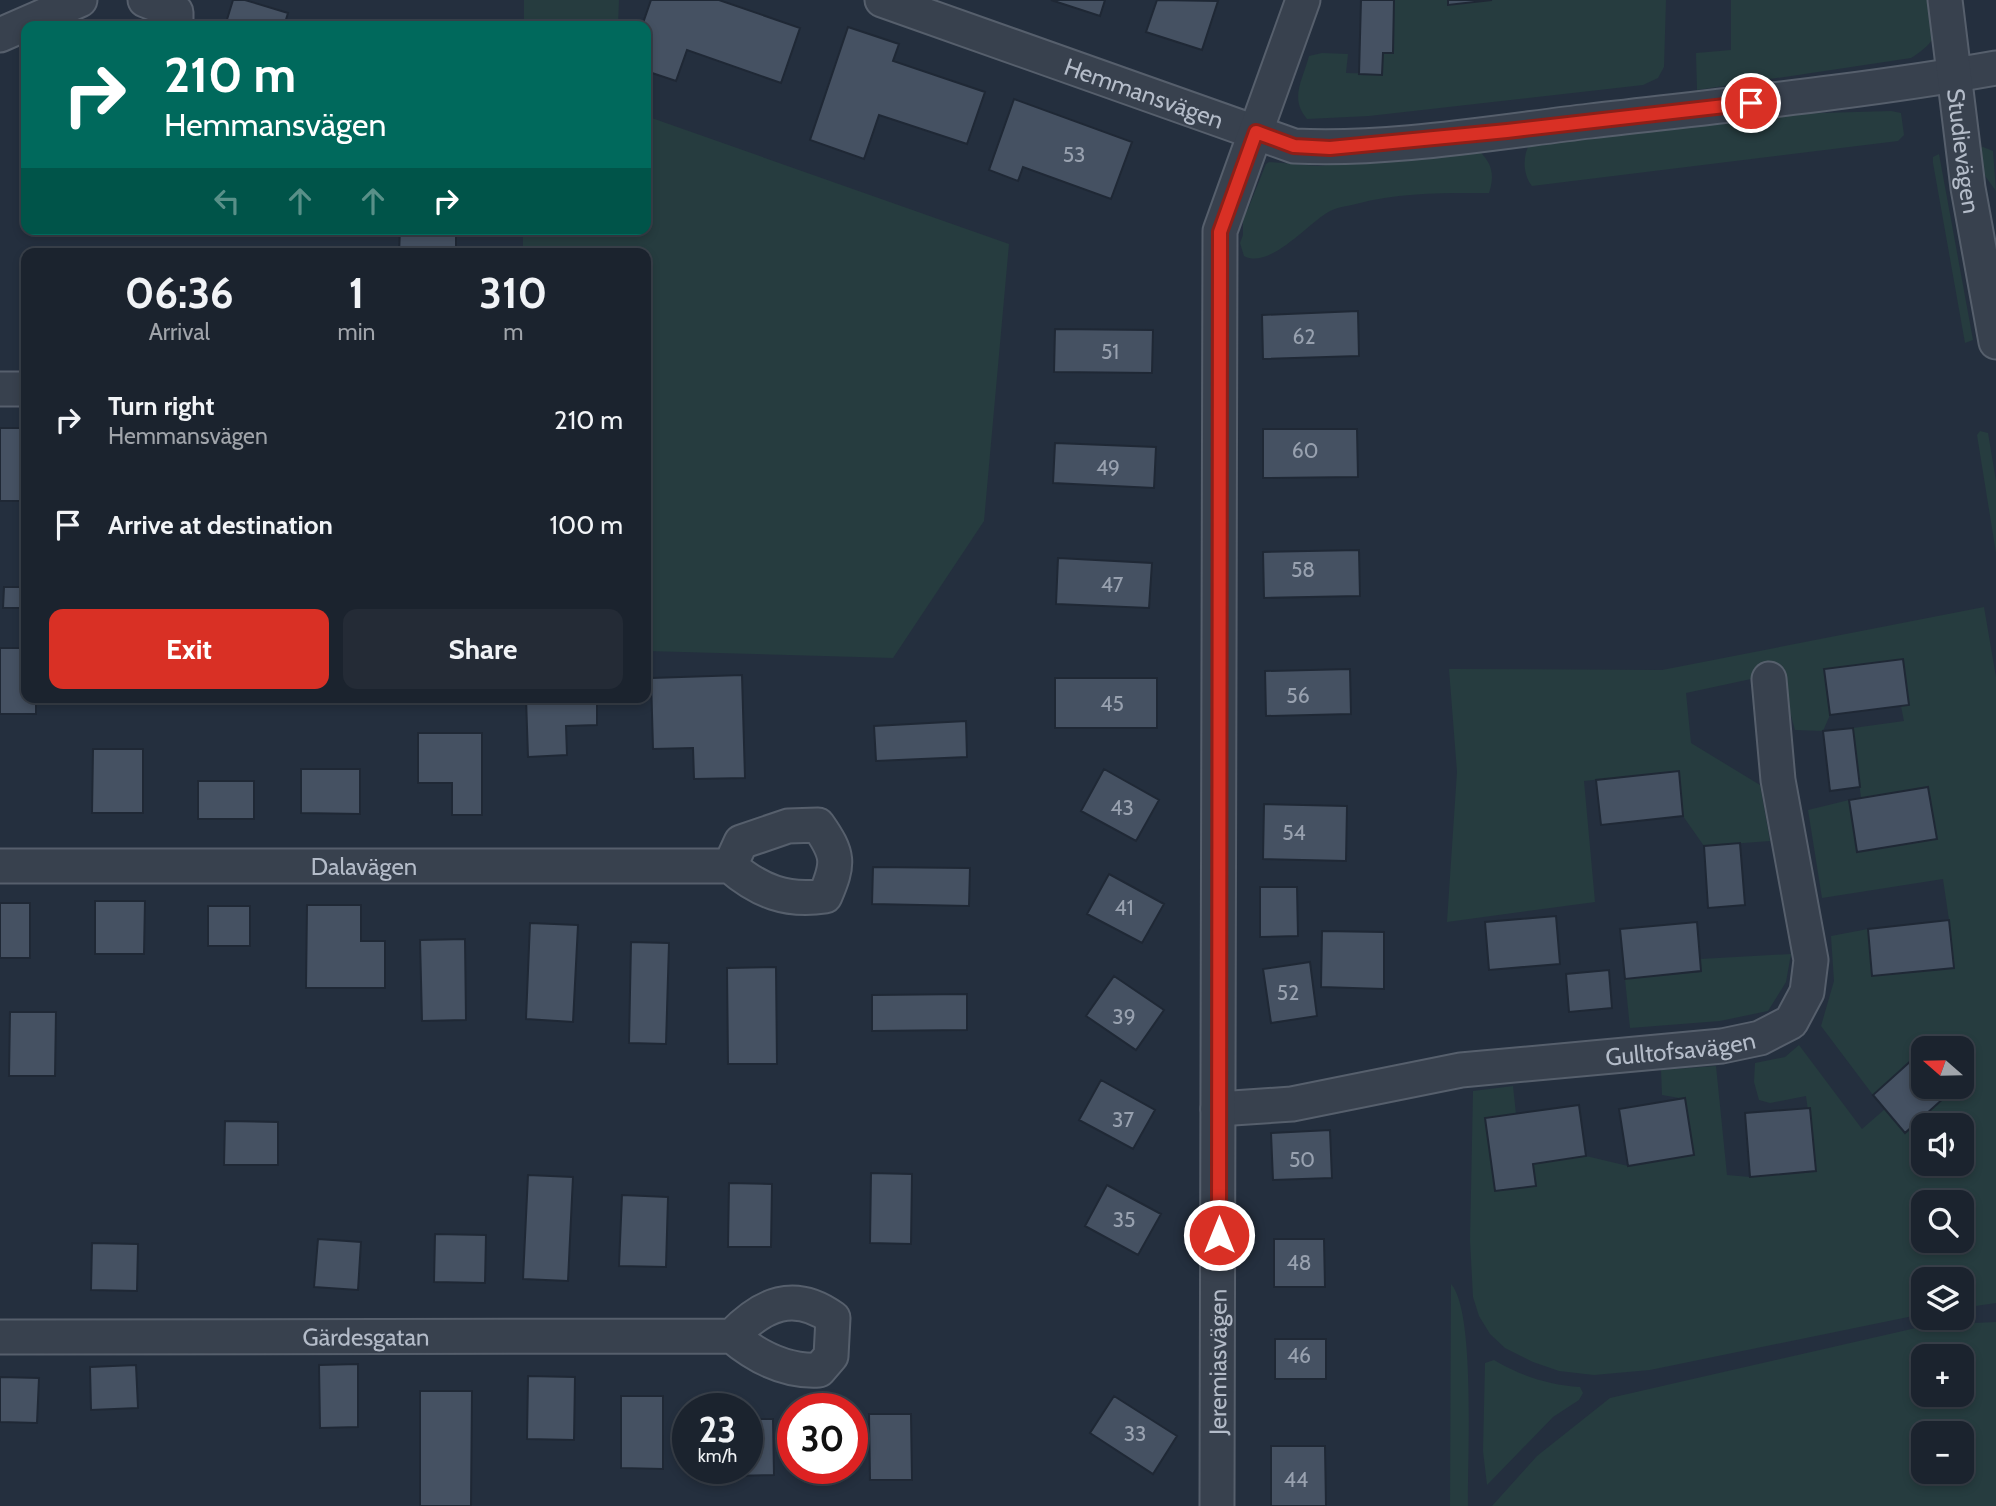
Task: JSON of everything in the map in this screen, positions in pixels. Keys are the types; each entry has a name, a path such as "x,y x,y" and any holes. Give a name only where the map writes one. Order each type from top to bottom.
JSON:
{"street":[{"path":"32,21 79,0"},
{"path":"145,0 176,12 176,21"},
{"name":"Hemmansvägen","path":"882,0 1294,146 1330,148 1507,131 1824,94 1996,68"},
{"name":"Jeremiasvägen","path":"1217,1506 1220,232 1303,0"},
{"name":"Studievägen","path":"1945,0 1952,76 1968,188 1996,342"},
{"path":"0,35 21,26"},
{"path":"0,389 21,388"},
{"name":"Gulltofsavägen","path":"1219,1109 1292,1104 1461,1070 1722,1046 1760,1038 1791,1022 1807,992 1811,960 1778,780 1769,679"},
{"name":"Dalavägen","path":"0,866 730,866"},
{"name":"Gärdesgatan","path":"0,1337 732,1336"}],"green space":[{"path":"524,0 619,0 618,21 524,21"},
{"path":"1394,0 1448,0 1449,5 1492,0 1666,0 1664,67 1658,78 1643,85 1369,116 1307,119 1298,96 1309,56 1322,53 1348,54 1346,73 1382,74 1383,53 1393,53"},
{"path":"1731,0 1942,0 1936,34 1927,46 1911,58 1697,90 1696,53 1731,50"},
{"path":"1891,111 1901,113 1904,135 1898,141 1532,186 1525,171 1525,159 1530,143 1750,115"},
{"path":"651,118 1009,244 984,521 893,658 651,651 651,248 523,248 523,235 651,235"},
{"path":"1983,147 1993,151 1996,191 1969,154 1970,149"},
{"path":"1479,151 1491,170 1489,193 1406,195 1340,208 1321,217 1277,251 1254,259 1244,256 1240,243 1243,235 1243,214 1248,209 1269,162 1318,166"},
{"path":"1939,154 1973,340 1965,343 1933,163 1933,157"},
{"path":"1980,431 1988,433 1996,481 1996,553 1977,435"},
{"path":"1984,607 1996,677 1996,1303 1974,1306 1974,1267 1911,1267 1911,1316 1650,1370 1594,1375 1559,1371 1533,1362 1505,1348 1490,1334 1479,1316 1473,1297 1470,1240 1473,1091 1513,1086 1516,1114 1485,1118 1495,1191 1536,1186 1533,1164 1586,1156 1628,1166 1694,1155 1685,1099 1662,1095 1661,1070 1716,1066 1727,1175 1750,1177 1816,1171 1806,1096 1770,1103 1759,1100 1754,1082 1755,1063 1785,1057 1799,1045 1862,1129 1885,1109 1905,1133 1911,1127 1911,1176 1974,1176 1974,1113 1927,1113 1942,1099 1974,1099 1974,1036 1911,1036 1911,1059 1873,1095 1821,1026 1834,981 1831,936 1868,929 1872,976 1949,920 1943,879 1822,898 1808,810 1849,800 1858,852 1937,839 1928,787 1861,798 1853,728 1904,721 1901,706 1902,659 1824,669 1830,715 1823,731 1795,730 1779,673 1686,693 1691,743 1760,785 1770,841 1704,846 1683,816 1678,771 1584,781 1595,902 1447,922 1457,772 1449,669 1662,670"},
{"path":"1791,954 1786,982 1768,1011 1720,1021 1630,1028 1625,979 1701,972 1700,959"},
{"path":"1451,1284 1459,1300 1467,1355 1468,1506 1450,1506"},
{"path":"1996,1322 1996,1506 1492,1506 1537,1456 1610,1398 1911,1329 1974,1330 1974,1323"},
{"path":"1494,1360 1536,1379 1580,1387 1583,1393 1579,1400 1553,1417 1487,1485 1483,1451 1485,1363"}],"building":[{"path":"233,0 245,0 288,13 286,21 227,21"},
{"path":"651,0 719,0 800,28 781,83 687,50 676,81 651,73 651,21 644,21"},
{"path":"1051,0 1105,0 1100,16"},
{"path":"1157,0 1218,1 1202,50 1146,32"},
{"path":"1361,0 1394,0 1393,53 1383,53 1382,75 1359,74"},
{"path":"1448,0 1492,0 1448,5"},
{"path":"848,27 899,44 893,61 985,92 967,144 879,115 864,159 810,140"},
{"path":"1014,99 1132,142 1111,199 1023,167 1018,181 989,170"},
{"path":"400,235 456,235 456,248 399,248"},
{"path":"1358,311 1359,356 1263,359 1262,315"},
{"path":"1055,329 1153,330 1152,373 1054,372"},
{"path":"0,428 21,428 21,501 0,501"},
{"path":"1263,429 1357,429 1358,477 1263,478"},
{"path":"1055,443 1156,447 1154,488 1053,483"},
{"path":"1359,550 1360,596 1264,598 1263,552"},
{"path":"1058,558 1152,563 1149,608 1056,604"},
{"path":"4,587 21,587 21,608 3,608"},
{"path":"0,648 21,648 21,703 36,703 36,714 0,714"},
{"path":"1903,659 1909,705 1830,715 1824,669"},
{"path":"1350,669 1351,714 1266,716 1265,671"},
{"path":"742,675 745,778 694,779 693,748 653,749 651,678"},
{"path":"1055,678 1157,678 1157,728 1055,728"},
{"path":"526,703 597,703 597,725 566,726 567,755 528,757"},
{"path":"966,721 967,757 876,761 874,726"},
{"path":"1853,728 1860,787 1830,791 1823,731"},
{"path":"418,733 482,733 482,815 452,815 452,783 418,783"},
{"path":"93,749 143,749 143,813 92,813"},
{"path":"301,769 360,769 360,814 301,813"},
{"path":"1104,769 1159,800 1136,841 1081,811"},
{"path":"1679,771 1683,816 1601,825 1596,780"},
{"path":"198,781 254,781 254,819 198,819"},
{"path":"1928,787 1937,839 1857,852 1849,800"},
{"path":"1264,804 1347,806 1346,861 1263,859"},
{"path":"1740,843 1745,905 1708,908 1704,846"},
{"path":"873,867 970,868 969,906 872,904"},
{"path":"1109,874 1164,904 1142,943 1087,914"},
{"path":"1260,887 1297,887 1298,936 1260,937"},
{"path":"95,901 145,901 144,954 95,954"},
{"path":"0,903 30,903 30,958 0,958"},
{"path":"307,905 361,905 361,941 385,941 385,988 306,988"},
{"path":"208,906 250,906 250,946 208,946"},
{"path":"1556,916 1560,964 1489,970 1485,922"},
{"path":"1949,920 1954,968 1872,976 1868,929"},
{"path":"1697,922 1701,971 1625,979 1620,929"},
{"path":"530,923 578,925 573,1022 526,1019"},
{"path":"1322,931 1384,932 1384,989 1321,987"},
{"path":"465,939 466,1020 422,1021 420,940"},
{"path":"631,942 669,943 666,1044 629,1043"},
{"path":"1310,962 1317,1016 1271,1023 1263,969"},
{"path":"776,967 777,1064 728,1064 727,968"},
{"path":"1609,970 1612,1008 1569,1012 1566,974"},
{"path":"1114,976 1164,1010 1136,1050 1086,1016"},
{"path":"967,994 967,1030 872,1031 872,995"},
{"path":"10,1012 56,1012 55,1076 9,1076"},
{"path":"1911,1061 1911,1099 1943,1099 1927,1113 1911,1113 1911,1128 1905,1133 1873,1095"},
{"path":"1101,1080 1155,1110 1133,1149 1079,1120"},
{"path":"1685,1098 1694,1155 1628,1166 1619,1109"},
{"path":"1579,1105 1586,1156 1533,1164 1536,1186 1495,1191 1485,1118"},
{"path":"1810,1108 1816,1171 1750,1177 1745,1113"},
{"path":"225,1121 278,1122 278,1165 224,1165"},
{"path":"1330,1130 1332,1178 1273,1180 1271,1133"},
{"path":"871,1173 912,1174 911,1244 870,1243"},
{"path":"528,1175 573,1177 568,1281 523,1279"},
{"path":"729,1183 772,1184 771,1247 728,1247"},
{"path":"1107,1185 1161,1214 1138,1255 1085,1226"},
{"path":"622,1195 668,1197 666,1267 619,1266"},
{"path":"435,1234 486,1235 485,1283 434,1282"},
{"path":"318,1239 361,1242 358,1290 314,1287"},
{"path":"1274,1239 1324,1239 1325,1287 1274,1287"},
{"path":"92,1243 138,1244 137,1291 91,1290"},
{"path":"1275,1339 1326,1339 1326,1379 1275,1379"},
{"path":"358,1364 358,1427 320,1428 319,1365"},
{"path":"136,1365 138,1408 91,1410 90,1367"},
{"path":"528,1376 575,1377 574,1440 527,1439"},
{"path":"0,1377 39,1378 37,1423 0,1422"},
{"path":"420,1391 472,1391 471,1506 420,1506"},
{"path":"621,1396 663,1396 663,1469 621,1468"},
{"path":"1114,1396 1177,1436 1153,1474 1090,1433"},
{"path":"869,1414 911,1414 912,1480 870,1480"},
{"path":"763,1419 773,1419 774,1475 763,1475"},
{"path":"1271,1446 1325,1446 1326,1506 1271,1506"}],"route":[{"path":"1219,1235 1220,232 1256,132 1294,146 1330,148 1751,103"}]}
